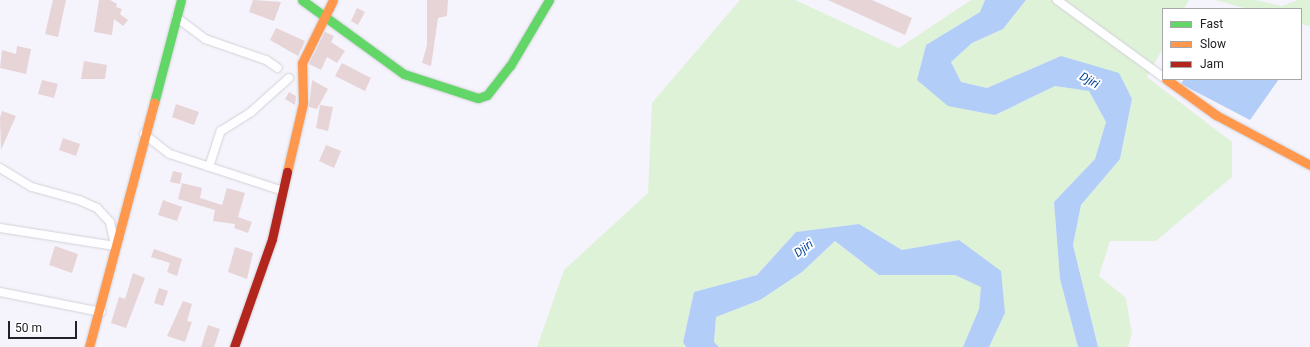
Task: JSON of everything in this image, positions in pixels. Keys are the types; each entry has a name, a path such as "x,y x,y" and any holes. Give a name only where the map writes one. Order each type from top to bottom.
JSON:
{"street":[{"path":"90,347 101,312 115,246 144,134 181,0"},
{"path":"302,0 382,61 404,74 478,98 487,95 510,66 549,0"},
{"path":"234,347 266,261 283,191 303,103 302,64 326,18 333,0"},
{"path":"1057,0 1162,76"},
{"path":"176,16 205,39 266,60 278,68"},
{"path":"209,167 221,131 251,112 289,78"},
{"path":"1167,80 1216,115 1310,165"},
{"path":"144,134 166,152 283,191"},
{"path":"0,168 32,187 79,200 97,208 110,222 115,246"},
{"path":"0,228 115,246"},
{"path":"0,292 101,312"}],"green space":[{"path":"740,0 795,0 899,48 971,0 985,0 980,12 926,45 917,80 995,115 1055,86 1089,91 1106,122 1095,159 1054,202 1060,279 1078,347 989,347 1005,313 959,240 902,250 859,224 796,232 757,275 694,292 683,341 686,347 537,347 564,270 648,193 652,103"},
{"path":"1026,0 1189,0 1185,8 1162,8 1162,50 1147,77 1232,142 1232,177 1156,241 1110,241 1099,276 1126,298 1132,334 1128,347 1098,347 1073,245 1081,205 1120,159 1132,99 1061,56 987,88 961,82 951,62 972,43 1003,29"},
{"path":"1215,0 1256,0 1282,6 1298,0 1310,0 1310,26 1302,24 1302,8 1244,8"},
{"path":"835,241 879,275 955,275 982,287 979,309 963,347 719,347 714,342 716,317 760,300 802,272"}],"water":[{"name":"Djiri","path":"985,0 1026,0 1003,29 972,43 951,62 961,82 987,88 1061,56 1119,73 1132,99 1120,159 1081,205 1073,245 1098,347 1078,347 1060,279 1054,202 1095,159 1106,122 1089,91 1055,86 995,115 948,106 917,80 926,45 980,12"},
{"path":"1183,80 1278,80 1250,120 1181,84"},
{"name":"Djiri","path":"859,224 902,250 959,240 1001,271 1005,313 989,347 963,347 979,309 981,287 955,275 879,275 835,241 802,272 760,300 716,317 714,342 719,347 686,347 683,342 694,292 757,275 796,232"}],"building":[{"path":"53,0 66,0 58,37 45,34"},
{"path":"99,0 110,0 117,4 116,7 122,9 120,14 128,20 123,26 114,19 112,35 94,32"},
{"path":"253,0 281,2 274,21 249,12"},
{"path":"427,0 448,0 447,16 438,18 431,66 422,63 427,45"},
{"path":"828,0 872,0 912,18 905,35"},
{"path":"357,8 365,12 358,25 351,21"},
{"path":"276,28 305,41 298,56 270,40"},
{"path":"325,32 334,36 331,42 345,51 337,63 327,57 321,70 309,64"},
{"path":"17,46 31,49 26,74 0,68 2,50 16,54"},
{"path":"84,61 107,65 105,79 81,79"},
{"path":"342,63 371,78 365,91 335,76"},
{"path":"42,80 58,84 54,98 38,94"},
{"path":"312,80 328,89 317,109 309,107"},
{"path":"289,92 296,96 295,105 285,99"},
{"path":"176,104 199,112 194,125 172,117"},
{"path":"320,105 333,107 328,131 316,128"},
{"path":"2,111 16,116 1,150 0,118"},
{"path":"63,138 80,144 76,156 59,150"},
{"path":"326,145 341,151 334,168 319,161"},
{"path":"173,171 182,173 180,184 170,182"},
{"path":"182,183 202,188 200,198 222,205 227,188 245,193 238,217 252,222 248,233 234,228 235,224 213,221 215,210 178,199"},
{"path":"163,200 182,207 177,221 158,215"},
{"path":"55,246 78,254 72,273 49,265"},
{"path":"235,247 253,253 247,279 228,272"},
{"path":"154,249 182,259 177,276 167,272 170,263 151,257"},
{"path":"133,273 145,278 126,328 111,323 119,297 125,299"},
{"path":"159,288 168,291 163,306 154,303"},
{"path":"183,301 192,304 187,321 192,322 185,342 167,336"},
{"path":"208,325 220,329 214,347 201,347"}],"traffic: fast":[{"path":"154,103 181,0"},
{"path":"302,0 404,74 478,98 487,95 510,66 549,0"}],"traffic: slow":[{"path":"287,172 303,103 302,63 333,0"},
{"path":"1167,80 1216,115 1310,165"},
{"path":"89,347 154,103"}],"traffic: jam":[{"path":"234,347 272,239 287,172"}]}
